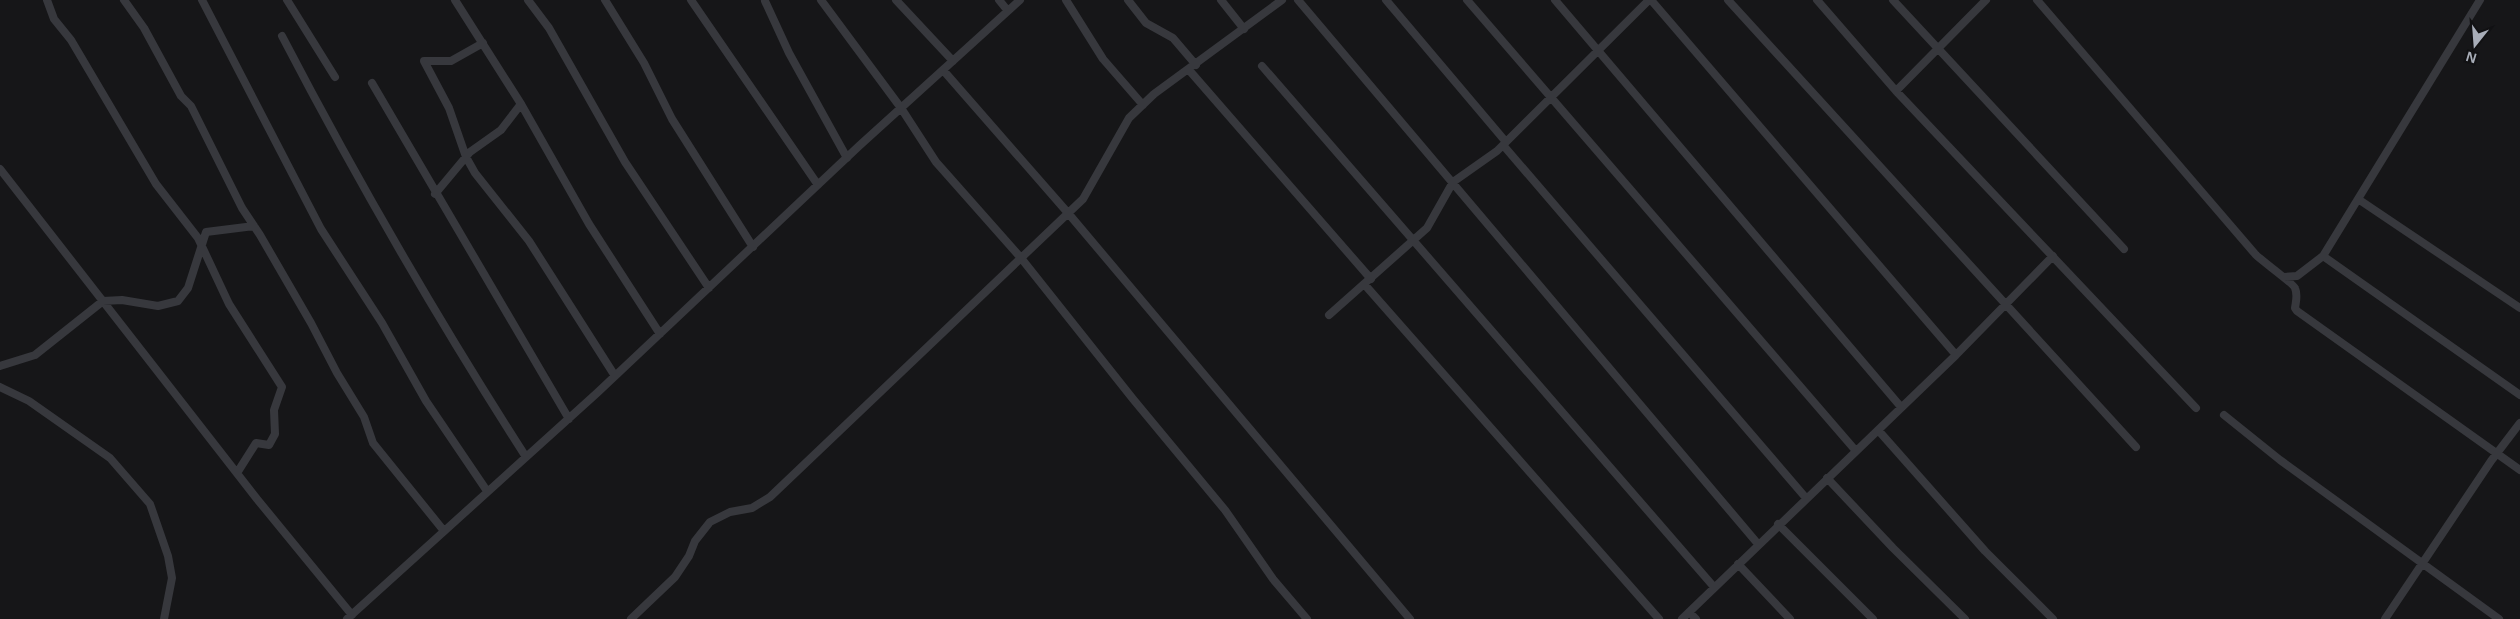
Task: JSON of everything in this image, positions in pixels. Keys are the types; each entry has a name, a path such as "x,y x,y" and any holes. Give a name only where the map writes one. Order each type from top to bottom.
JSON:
{"street":[{"path":"47,0 54,19 71,40 156,184 201,244 229,304 282,387 274,410 276,434 269,445 256,443 236,473"},
{"path":"124,0 144,28 181,96 191,106 224,174 364,417 372,443 444,531"},
{"path":"202,0 321,230 382,322 426,401 487,491"},
{"path":"287,0 335,77"},
{"path":"455,0 521,104 590,224 660,334"},
{"path":"528,0 549,28 625,162 709,288"},
{"path":"605,0 644,63 672,119 753,247"},
{"path":"691,0 818,185"},
{"path":"821,0 901,108 936,162 1021,258 1133,399 1225,510 1273,579 1307,619"},
{"path":"896,0 953,61"},
{"path":"999,0 1008,11"},
{"path":"0,168 350,617 487,491 569,419 847,158 1020,0"},
{"path":"1066,0 1103,59 1143,105"},
{"path":"1128,0 1146,23 1173,38 1192,67 1368,282 1659,619"},
{"path":"1221,0 1244,29"},
{"path":"631,619 675,577 695,541 710,522 730,512 752,508 770,497 1083,199 1115,139 1129,118 1192,67 1282,0"},
{"path":"1298,0 1758,544"},
{"path":"1386,0 1505,144 1806,498"},
{"path":"1467,0 1856,451"},
{"path":"1555,0 1901,407"},
{"path":"1329,316 1427,228 1453,182 1505,144 1598,49 1650,0 1956,355"},
{"path":"1728,0 2004,305 2136,447"},
{"path":"1817,0 1896,90 2196,408"},
{"path":"1893,0 2124,249"},
{"path":"1896,90 1939,50 1986,0"},
{"path":"2037,0 2215,210 2256,255 2282,277 2292,282 2297,299 2295,308 2297,311 2520,470"},
{"path":"2282,277 2290,278 2297,276 2323,256 2480,0"},
{"path":"765,2 790,53 847,158"},
{"path":"282,36 349,161 448,334 526,456"},
{"path":"483,44 451,61 424,61 449,108 466,157 475,173 529,241 615,376"},
{"path":"1262,66 1714,586"},
{"path":"943,70 1068,213 1410,619"},
{"path":"372,83 569,419"},
{"path":"436,193 466,157 501,130 521,104"},
{"path":"2358,199 2520,308"},
{"path":"0,366 35,355 103,301 122,300 158,306 178,301 188,288 206,232 254,226"},
{"path":"1682,619 1778,524 1956,355 2053,256"},
{"path":"2323,256 2520,395"},
{"path":"0,388 29,400 110,458 150,504 168,556 172,578 164,619"},
{"path":"2224,415 2280,460 2499,619"},
{"path":"2385,619 2520,423"},
{"path":"1878,430 1986,550 2053,619"},
{"path":"1827,478 1965,619"},
{"path":"1778,524 1874,619"},
{"path":"1738,564 1790,619"},
{"path":"1689,612 1696,619"}]}
